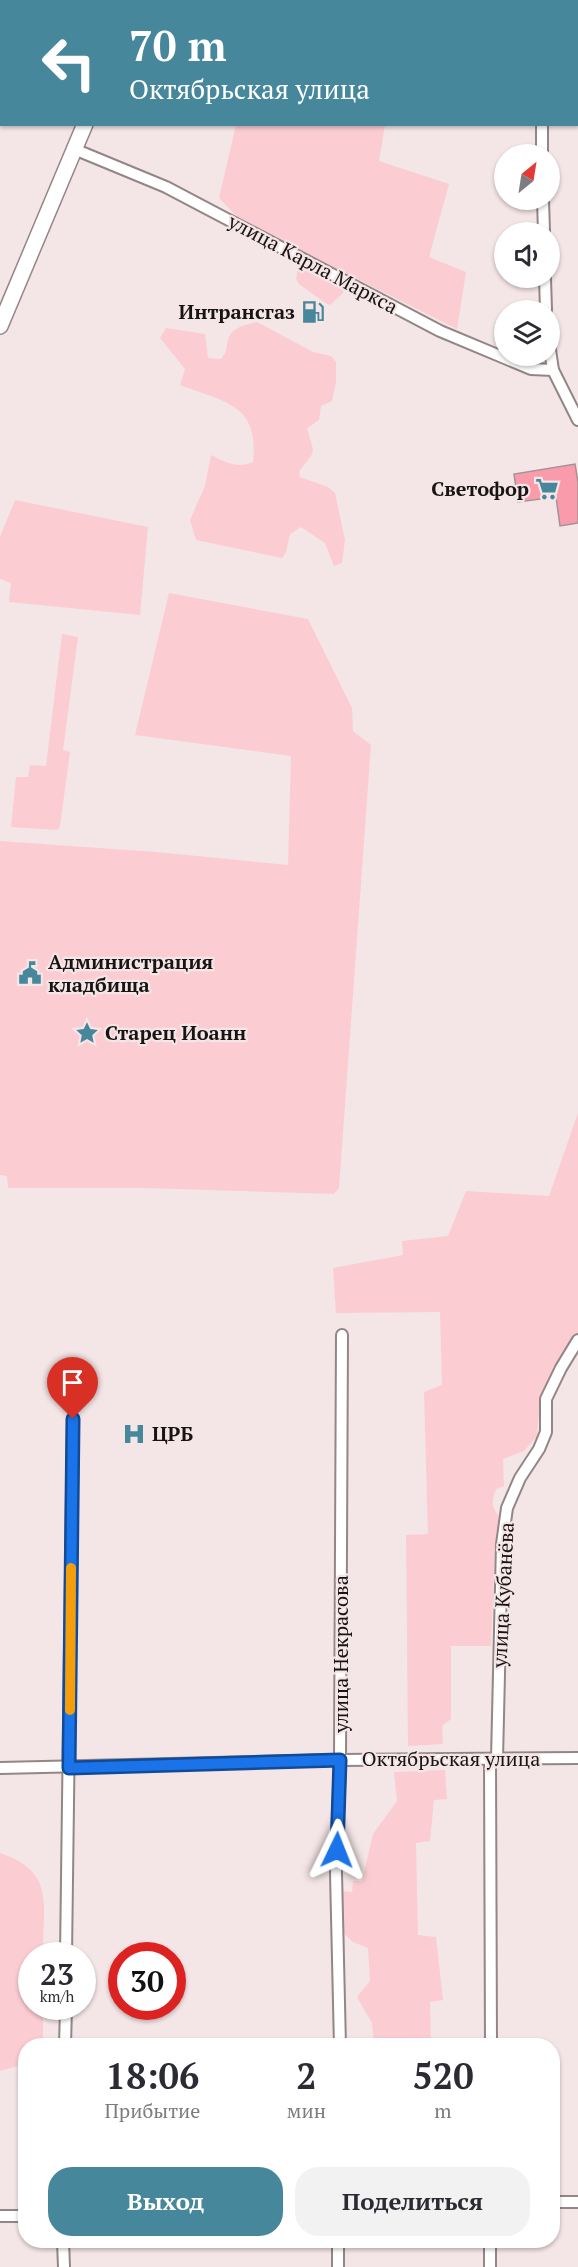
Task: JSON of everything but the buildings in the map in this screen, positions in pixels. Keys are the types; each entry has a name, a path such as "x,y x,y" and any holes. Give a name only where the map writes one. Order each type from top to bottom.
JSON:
{"main road":[{"path":"0,326 84,126"}],"street":[{"path":"542,126 542,144"},
{"name":"улица Карла Маркса","path":"74,149 166,187 440,331 531,369 553,370"},
{"path":"552,366 578,420"},
{"name":"улица Некрасова","path":"340,2038 336,1873 340,1760 342,1335"},
{"name":"улица Кубанёва","path":"491,2038 494,1759 502,1544 507,1508 520,1478 539,1449 546,1432 546,1399 578,1340"},
{"path":"66,1942 73,1419"},
{"name":"Октябрьская улица","path":"0,1768 340,1760 578,1758"},
{"path":"65,2038 66,2020"},
{"path":"560,2202 578,2202"},
{"path":"0,2216 18,2216"},
{"path":"63,2248 64,2267"},
{"path":"338,2267 339,2248"},
{"path":"490,2248 490,2267"}],"shaded area":[{"path":"236,126 385,126 379,161 449,184 429,257 466,272 457,329 241,221 219,198"},
{"path":"298,267 343,290 343,293 330,305 327,304 299,284 296,279"},
{"path":"257,322 313,352 331,356 336,362 336,382 332,401 321,406 319,420 307,428 313,452 299,472 300,477 328,487 335,493 345,540 342,563 334,566 325,543 301,527 290,534 286,552 282,558 196,540 190,520 205,486 211,455 231,464 247,464 253,462 254,443 251,428 236,408 180,385 185,369 160,338 166,328 205,334 208,358 221,359 232,332"},
{"path":"15,500 148,527 140,615 9,602 11,583 0,579 0,537"},
{"path":"169,593 308,619 352,708 353,731 371,745 339,1188 334,1194 143,1188 8,1188 7,1176 0,1175 0,841 156,852 288,865 291,756 135,735"},
{"path":"62,634 78,637 63,750 70,752 60,826 57,830 11,827 16,777 28,777 30,765 46,766"},
{"path":"578,1113 578,1334 557,1365 540,1400 537,1436 524,1451 503,1459 504,1486 496,1489 493,1497 494,1508 502,1518 495,1542 491,1646 451,1646 451,1719 442,1726 443,1744 408,1746 406,1535 428,1534 424,1392 442,1385 440,1312 336,1313 333,1268 403,1255 402,1241 448,1236 466,1191 549,1196"},
{"path":"445,1770 447,1799 434,1800 430,1841 416,1843 418,1935 436,1937 443,2000 430,2002 431,2038 373,2038 372,2023 357,1997 370,1981 368,1948 353,1942 342,1932 341,1891 352,1892 353,1881 362,1881 373,1834 397,1801 394,1772"},
{"path":"0,1853 31,1870 38,1881 44,1906 43,1942 18,1942 18,2020 43,2020 43,2038 18,2038 18,2066 0,2071"}],"slow traffic":[{"path":"70,1710 71,1568"}],"place":[{"name":"Интрансгаз","path":"313,312"},
{"name":"Светофор","path":"547,489"},
{"name":"Администрация кладбища","path":"30,973"},
{"name":"Старец Иоанн","path":"87,1033"},
{"name":"ЦРБ","path":"134,1434"}],"route":[{"path":"73,1419 69,1768 340,1760 337,1850"}]}
